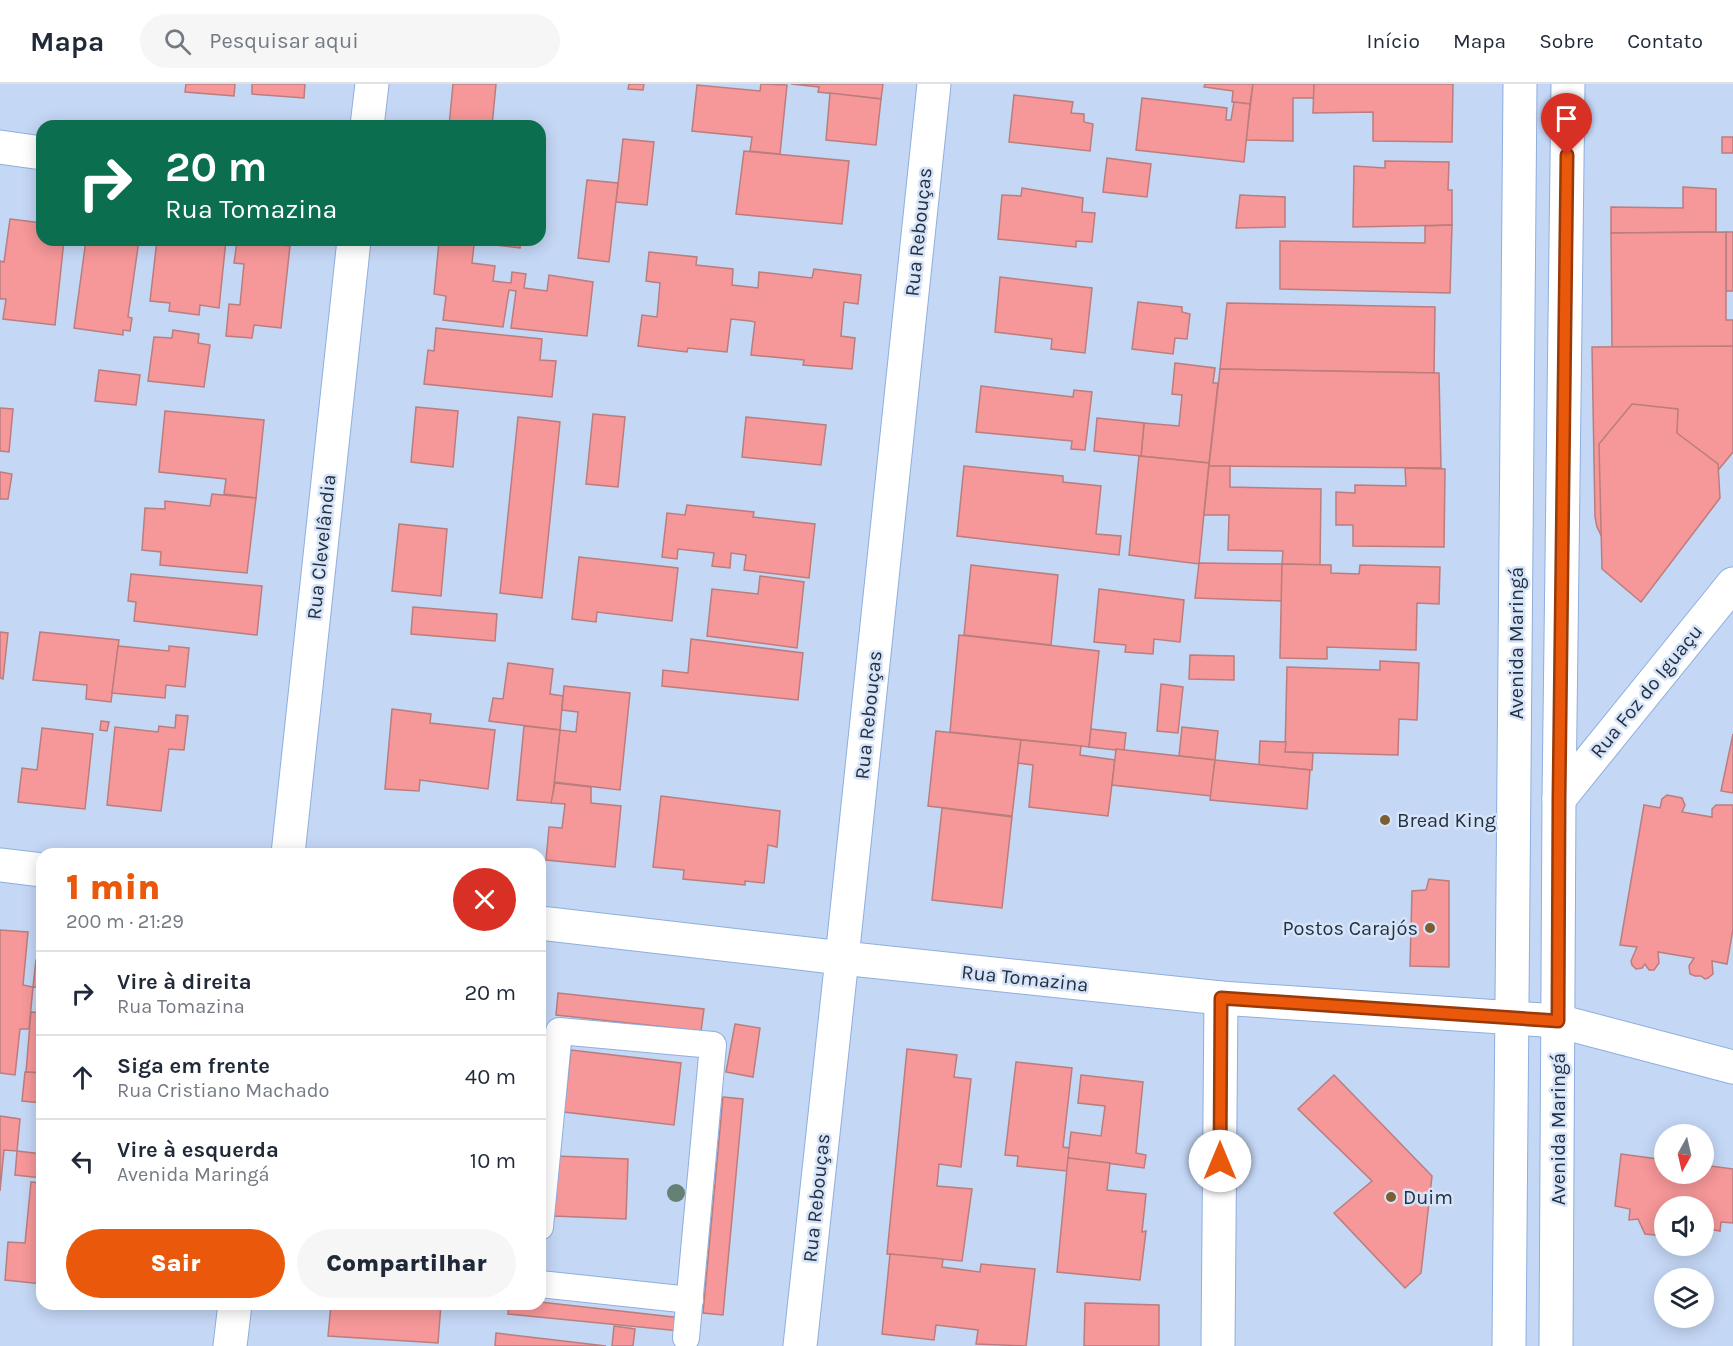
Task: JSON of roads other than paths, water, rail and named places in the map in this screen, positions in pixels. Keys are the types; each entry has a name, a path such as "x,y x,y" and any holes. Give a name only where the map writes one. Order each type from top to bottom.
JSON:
{"street":[{"path":"368,120 372,84"},
{"name":"Rua Rebouças","path":"800,1346 934,84"},
{"name":"Avenida Maringá","path":"1509,1346 1520,84"},
{"name":"Avenida Maringá","path":"1556,1346 1559,799 1568,84"},
{"path":"0,147 36,152"},
{"name":"Rua Clevelândia","path":"289,848 353,246"},
{"name":"Rua Foz do Iguaçu","path":"1559,799 1733,584"},
{"path":"0,865 36,869"},
{"name":"Rua Tomazina","path":"546,924 1221,998 1558,1021 1733,1067"},
{"path":"1218,1346 1221,998"},
{"path":"230,1346 234,1310"}],"lane":[{"path":"546,1162 558,1031 713,1046 686,1338"},
{"path":"546,1285 690,1300"}],"place":[{"name":"Bread King","path":"1385,820"},
{"name":"Postos Carajós","path":"1430,928"},
{"name":"Duim","path":"1391,1197"}]}
